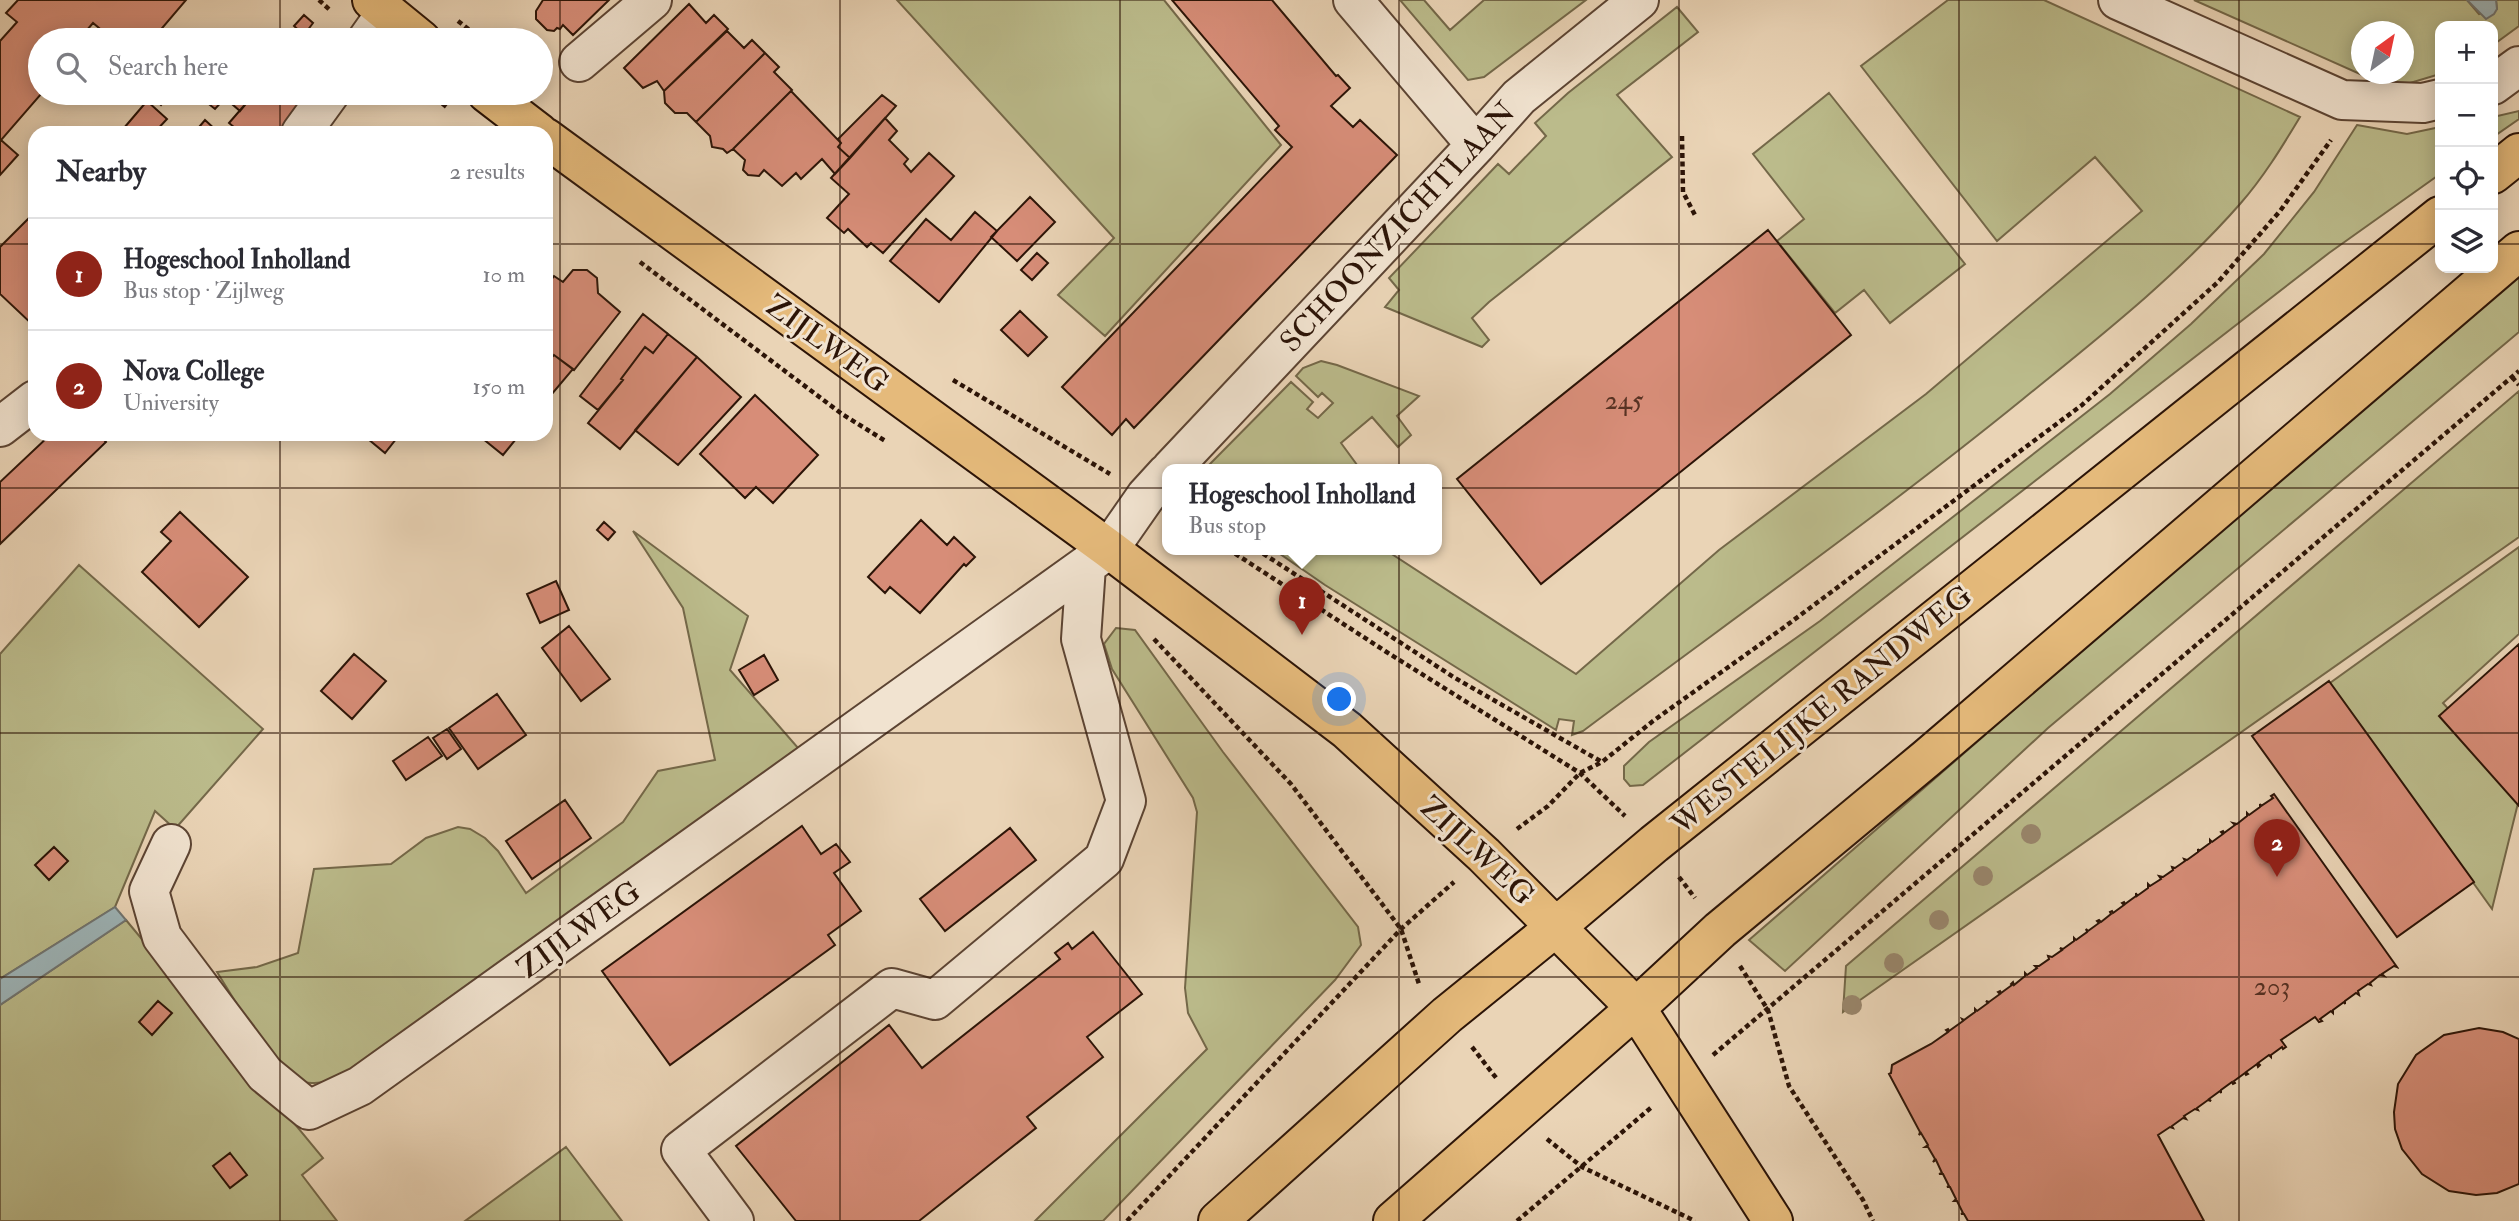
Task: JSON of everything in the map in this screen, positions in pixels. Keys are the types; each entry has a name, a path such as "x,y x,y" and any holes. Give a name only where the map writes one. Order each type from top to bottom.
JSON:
{"main road":[{"path":"375,18 396,28"},
{"path":"503,105 530,126"},
{"name":"ZIJLWEG","path":"553,143 1098,557 1347,730 1484,855 1636,1008 1773,1221"},
{"path":"2498,170 2519,153"},
{"name":"WESTELIJKE RANDWEG","path":"1218,1221 1447,1014 1654,844 2435,220"},
{"path":"1393,1221 1636,1008 1720,930 1927,758 2519,251"}],"street":[{"path":"579,62 652,0"},
{"path":"1353,0 1476,145"},
{"name":"SCHOONZICHTLAAN","path":"1176,464 1519,97 1639,0"},
{"path":"2118,0 2342,100 2423,103 2435,100"},
{"path":"2494,84 2519,66"},
{"path":"305,126 321,105"},
{"path":"0,427 28,405"},
{"name":"SCHOONZICHTLAAN","path":"1098,557 1162,479"},
{"path":"734,1221 681,1150 892,988 934,1000 1104,859 1126,801 1081,639 1098,557"},
{"name":"ZIJLWEG","path":"171,844 149,891 162,937 265,1074 309,1110 360,1086 1098,557"}],"path":[{"path":"1265,555 1455,677 1602,762 1653,720 2082,405 2218,282 2280,211 2340,126 2342,100"},
{"path":"1682,136 1683,192 1696,217"},
{"path":"1517,1221 2519,371"},
{"path":"2512,377 2519,385"},
{"path":"1126,1221 1401,929 1291,784 1151,635"},
{"path":"1545,1138 1582,1167 1695,1221"}],"green space":[{"path":"897,0 1164,0 1281,145 1105,336 1058,295 1114,238"},
{"path":"1400,0 1424,0 1450,30 1484,0 1586,0 1484,77 1468,80"},
{"path":"1948,0 2044,0 2300,117 2264,173 2240,204 2190,257 2136,306 1915,484 1583,731 1572,735 1574,721 1559,719 1556,730 1282,555 1393,555 1576,674 1719,550 1926,394 2142,211 2095,157 1997,241 1861,66"},
{"path":"2194,0 2467,0 2479,14 2497,9 2496,0 2519,0 2519,26 2498,41 2498,21 2435,21 2435,76 2414,82 2414,21 2351,21 2351,70"},
{"path":"1677,7 1698,32 1617,95 1672,157 1472,318 1489,340 1482,347 1385,307 1399,290 1389,278 1498,164 1509,174 1546,136 1535,123 1568,93"},
{"path":"1829,93 1965,264 1890,323 1864,290 1835,313 1777,241 1804,219 1753,154"},
{"path":"2519,111 2519,119 2498,134 2498,116"},
{"path":"2357,125 2407,134 2435,128 2435,178 2329,253 1643,785 1630,786 1624,779 1624,766 1649,742 1820,621 2110,394 2191,324 2264,254 2314,192"},
{"path":"2519,271 2519,332 2048,728 1785,971 1749,940"},
{"path":"1321,361 1419,396 1397,416 1411,435 1398,447 1372,417 1341,443 1356,464 1210,464 1291,382 1313,402 1307,409 1318,418 1333,403 1322,393 1318,397 1296,376 1303,368"},
{"path":"2519,391 2519,537 1843,1012 1846,966"},
{"path":"633,531 748,616 730,670 799,749 336,1080 312,1083 298,1081 279,1065 267,1050 217,972 257,967 298,953 314,869 391,864 426,838 458,827 470,829 485,838 498,851 526,893 623,822 658,771 715,760 683,608"},
{"path":"2519,547 2519,634 2443,703 2519,788 2519,799 2492,909 2330,683"},
{"path":"79,565 263,729 175,829 155,811 115,907 0,979 0,654"},
{"path":"1116,628 1135,630 1223,752 1358,927 1361,945 1335,980 1103,1221 1035,1221 1207,1049 1188,1013 1185,988 1197,812 1193,798 1112,669 1104,644"},
{"path":"126,920 323,1158 302,1175 337,1221 0,1221 0,1005"},
{"path":"566,1147 622,1221 465,1221"}],"water":[{"path":"2467,0 2496,0 2497,9 2486,19"},
{"path":"115,907 126,920 0,1005 0,979"}],"building":[{"path":"18,0 186,0 162,28 99,28 93,23 89,28 28,28 28,105 32,105 1,140 18,155 0,175 0,41 17,22 6,13"},
{"path":"543,0 609,0 573,35 563,25 554,31 553,28 545,28 536,19 536,11"},
{"path":"1172,0 1272,0 1336,76 1350,88 1331,106 1353,127 1360,120 1397,155 1134,428 1126,419 1112,435 1062,387 1292,147 1275,130 1279,126"},
{"path":"689,4 706,23 714,15 728,29 664,91 657,81 643,88 624,68"},
{"path":"304,15 313,23 309,28 294,26"},
{"path":"727,31 744,48 752,40 765,53 696,122 687,113 675,113 665,103 664,91"},
{"path":"765,53 779,67 774,72 792,90 733,149 727,153 723,149 712,147 710,136 696,122"},
{"path":"791,91 841,143 838,147 850,158 835,174 822,159 801,179 796,173 782,186 764,170 759,176 748,175 743,170 745,160 733,149"},
{"path":"882,95 896,106 850,158 838,147 841,143 838,139"},
{"path":"144,105 151,105 167,119 160,126 126,126"},
{"path":"233,105 245,105 240,111"},
{"path":"245,105 300,105 287,126 233,126 229,123"},
{"path":"885,118 897,131 889,140 908,159 904,164 911,172 929,153 954,176 883,253 871,243 867,247 848,229 844,233 827,218 849,194 831,178"},
{"path":"205,120 212,126 200,126"},
{"path":"1030,197 1055,222 1017,261 991,237"},
{"path":"975,212 997,231 939,302 890,261 926,219 951,240"},
{"path":"28,219 28,320 0,294 0,247"},
{"path":"1768,230 1851,335 1541,584 1457,479"},
{"path":"1037,253 1048,263 1032,280 1021,270"},
{"path":"573,270 587,270 597,278 598,293 620,312 574,370 553,356 553,277 563,282"},
{"path":"1020,311 1047,337 1028,356 1001,330"},
{"path":"643,314 668,334 653,353 645,347 598,410 580,396"},
{"path":"668,334 697,357 620,449 588,423 623,380 621,379 645,347 653,353"},
{"path":"553,356 573,369 553,393"},
{"path":"697,357 741,397 678,465 635,430"},
{"path":"755,395 818,455 773,503 756,487 745,498 700,454"},
{"path":"44,441 106,442 0,544 0,482"},
{"path":"370,441 394,441 385,453"},
{"path":"486,441 514,441 503,455"},
{"path":"180,512 248,577 199,627 142,572 171,541 161,532"},
{"path":"921,520 947,545 954,537 975,557 966,566 964,564 920,613 890,587 885,593 868,577"},
{"path":"604,522 615,532 608,540 597,530"},
{"path":"556,581 569,610 540,623 527,594"},
{"path":"569,626 610,679 581,701 542,648"},
{"path":"2519,644 2519,806 2439,716"},
{"path":"354,654 386,681 352,719 321,691"},
{"path":"764,655 778,680 754,695 739,670"},
{"path":"2329,681 2474,882 2397,937 2252,736"},
{"path":"497,694 526,735 478,769 449,728"},
{"path":"447,729 461,749 447,759 433,738"},
{"path":"428,737 442,756 406,780 393,761"},
{"path":"2274,794 2397,967 2394,966 2382,974 2384,976 2380,975 2371,985 2368,984 2358,991 2359,995 2356,993 2345,1001 2345,1004 2344,1002 2333,1010 2333,1013 2331,1011 2320,1019 2322,1021 2319,1022 2315,1017 2281,1040 2286,1047 2282,1047 2271,1057 2269,1055 2258,1063 2258,1067 2257,1064 2246,1072 2248,1074 2245,1073 2234,1081 2235,1083 2232,1082 2221,1090 2221,1093 2220,1091 2209,1099 2211,1101 2208,1100 2197,1108 2198,1110 2195,1109 2184,1116 2186,1119 2183,1118 2172,1126 2173,1128 2170,1127 2158,1135 2204,1221 1968,1221 1964,1214 1961,1214 1963,1213 1957,1201 1954,1201 1956,1199 1950,1187 1947,1187 1949,1186 1943,1174 1939,1174 1942,1173 1936,1160 1933,1162 1935,1159 1928,1147 1925,1147 1928,1145 1921,1133 1919,1135 1920,1132 1889,1074 1892,1065 1948,1032 1946,1030 1949,1031 1963,1021 1962,1019 1975,1012 1975,1009 1977,1011 1988,1003 1986,1001 1989,1002 2013,982 2014,985 2025,973 2027,975 2037,968 2035,966 2049,959 2048,956 2052,957 2062,950 2060,948 2063,949 2074,941 2074,938 2076,940 2087,932 2086,929 2088,931 2099,923 2099,920 2101,922 2110,912 2113,913 2124,905 2122,903 2125,904 2136,896 2136,893 2137,896 2148,888 2148,884 2150,886 2161,879 2159,876 2163,877 2173,870 2172,867 2175,868 2185,861 2184,859 2187,860 2198,852 2198,849 2199,851 2210,843 2210,840 2212,842 2223,834 2221,832 2224,833 2235,825 2233,823 2237,824 2247,813 2249,815 2260,807 2260,804 2261,806 2273,798 2271,796"},
{"path":"565,800 591,838 532,879 506,841"},
{"path":"802,826 821,854 836,844 850,862 834,873 861,911 828,935 835,945 670,1065 602,971"},
{"path":"1010,828 1036,860 945,931 920,899"},
{"path":"54,847 68,861 49,880 35,865"},
{"path":"1093,932 1142,994 1087,1037 1103,1057 1027,1117 1036,1128 919,1221 796,1221 736,1146 889,1025 922,1068 1060,959 1055,953 1068,943 1072,949"},
{"path":"158,1001 172,1013 152,1035 139,1022"},
{"path":"2479,1028 2503,1032 2519,1039 2519,1184 2497,1193 2476,1195 2449,1191 2422,1174 2402,1149 2395,1129 2394,1112 2398,1084 2416,1055 2444,1035"},
{"path":"230,1153 247,1175 230,1188 213,1166"}],"place":[{"name":"Hogeschool Inholland","path":"1302,635"},
{"name":"Nova College","path":"2277,877"}]}
